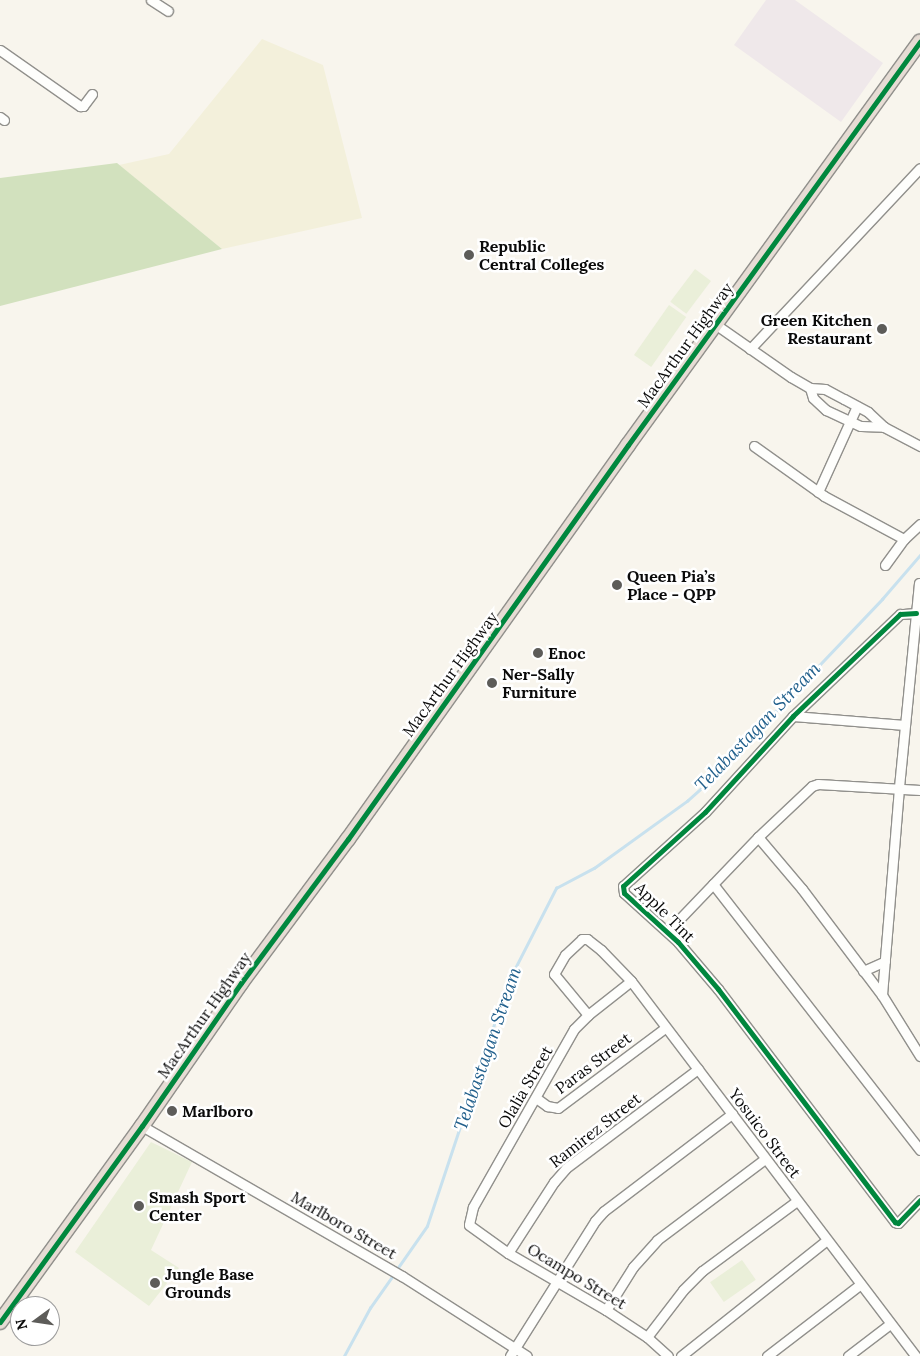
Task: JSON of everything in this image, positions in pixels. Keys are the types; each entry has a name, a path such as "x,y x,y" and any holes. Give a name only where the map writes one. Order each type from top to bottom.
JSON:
{"highway":[{"name":"MacArthur Highway","path":"0,1322 142,1126 241,983 348,839 715,324 920,41"}],"street":[{"path":"151,0 168,11"},
{"path":"0,50 80,106 83,106 92,94"},
{"path":"750,349 920,168"},
{"path":"715,324 810,388 826,389 877,419 884,427 920,446"},
{"path":"810,388 813,398 818,405 861,426 884,427"},
{"path":"818,492 857,406"},
{"path":"754,446 818,492 904,539"},
{"path":"885,565 904,539 920,524"},
{"path":"882,995 899,788 919,583"},
{"name":"Apple Tint","path":"916,613 907,612 900,614 793,716 711,805 623,886 624,893 668,931 686,950 734,1010 895,1222 898,1223 920,1200"},
{"path":"793,716 905,725"},
{"path":"668,931 758,837 812,786 818,784 920,790"},
{"path":"758,837 802,889 882,995 920,1056"},
{"path":"713,884 920,1150"},
{"name":"Yosuico Street","path":"588,1015 554,974 565,956 582,939 601,950 631,981 916,1356"},
{"path":"863,971 886,961"},
{"name":"Olalia Street","path":"469,1225 472,1207 574,1029 588,1015 631,981"},
{"name":"Paras Street","path":"536,1098 547,1106 558,1108 665,1028"},
{"name":"Ramirez Street","path":"508,1253 554,1182 566,1168 698,1069"},
{"path":"510,1356 559,1281 595,1221 604,1211 732,1114"},
{"name":"Marlboro Street","path":"142,1126 402,1276 528,1356"},
{"path":"606,1310 633,1267 657,1240 766,1159"},
{"path":"647,1337 683,1290 702,1271 798,1201"},
{"name":"Ocampo Street","path":"469,1225 508,1253 606,1310 647,1337 668,1356"},
{"path":"681,1356 827,1240"},
{"path":"766,1356 861,1284"},
{"path":"848,1356 890,1324"}],"shaded area":[{"path":"766,0 795,0 883,63 841,122 734,45"},
{"path":"262,39 323,65 362,218 222,249 119,165 169,154"}],"green space":[{"path":"117,163 222,249 0,306 0,178"},
{"path":"695,269 711,281 686,314 670,302"},
{"path":"669,305 686,317 651,367 634,355"},
{"name":"Smash Sport Center","path":"151,1142 192,1162 151,1250 179,1268 149,1306 75,1252"},
{"path":"742,1260 756,1280 724,1302 710,1282"}],"waterway":[{"name":"Telabastagan Stream","path":"397,1269 427,1226 508,982 556,888 594,868 687,801 707,783 882,599 920,555"},
{"name":"Telabastagan Stream","path":"344,1356 370,1308 394,1274"}],"cycle path":[{"path":"0,1322 142,1126 241,983 348,839 628,445 920,41"},
{"path":"916,613 900,614 793,716 705,812 623,886 624,893 678,942 718,989 895,1222 898,1223 920,1200"}],"place":[{"name":"Republic Central Colleges","path":"469,255"},
{"name":"Green Kitchen Restaurant","path":"882,329"},
{"name":"Queen Pia’s Place - QPP","path":"617,585"},
{"name":"Enoc","path":"538,653"},
{"name":"Ner-Sally Furniture","path":"492,683"},
{"name":"Marlboro","path":"172,1111"},
{"name":"Smash Sport Center","path":"139,1206"},
{"name":"Jungle Base Grounds","path":"155,1283"}]}
